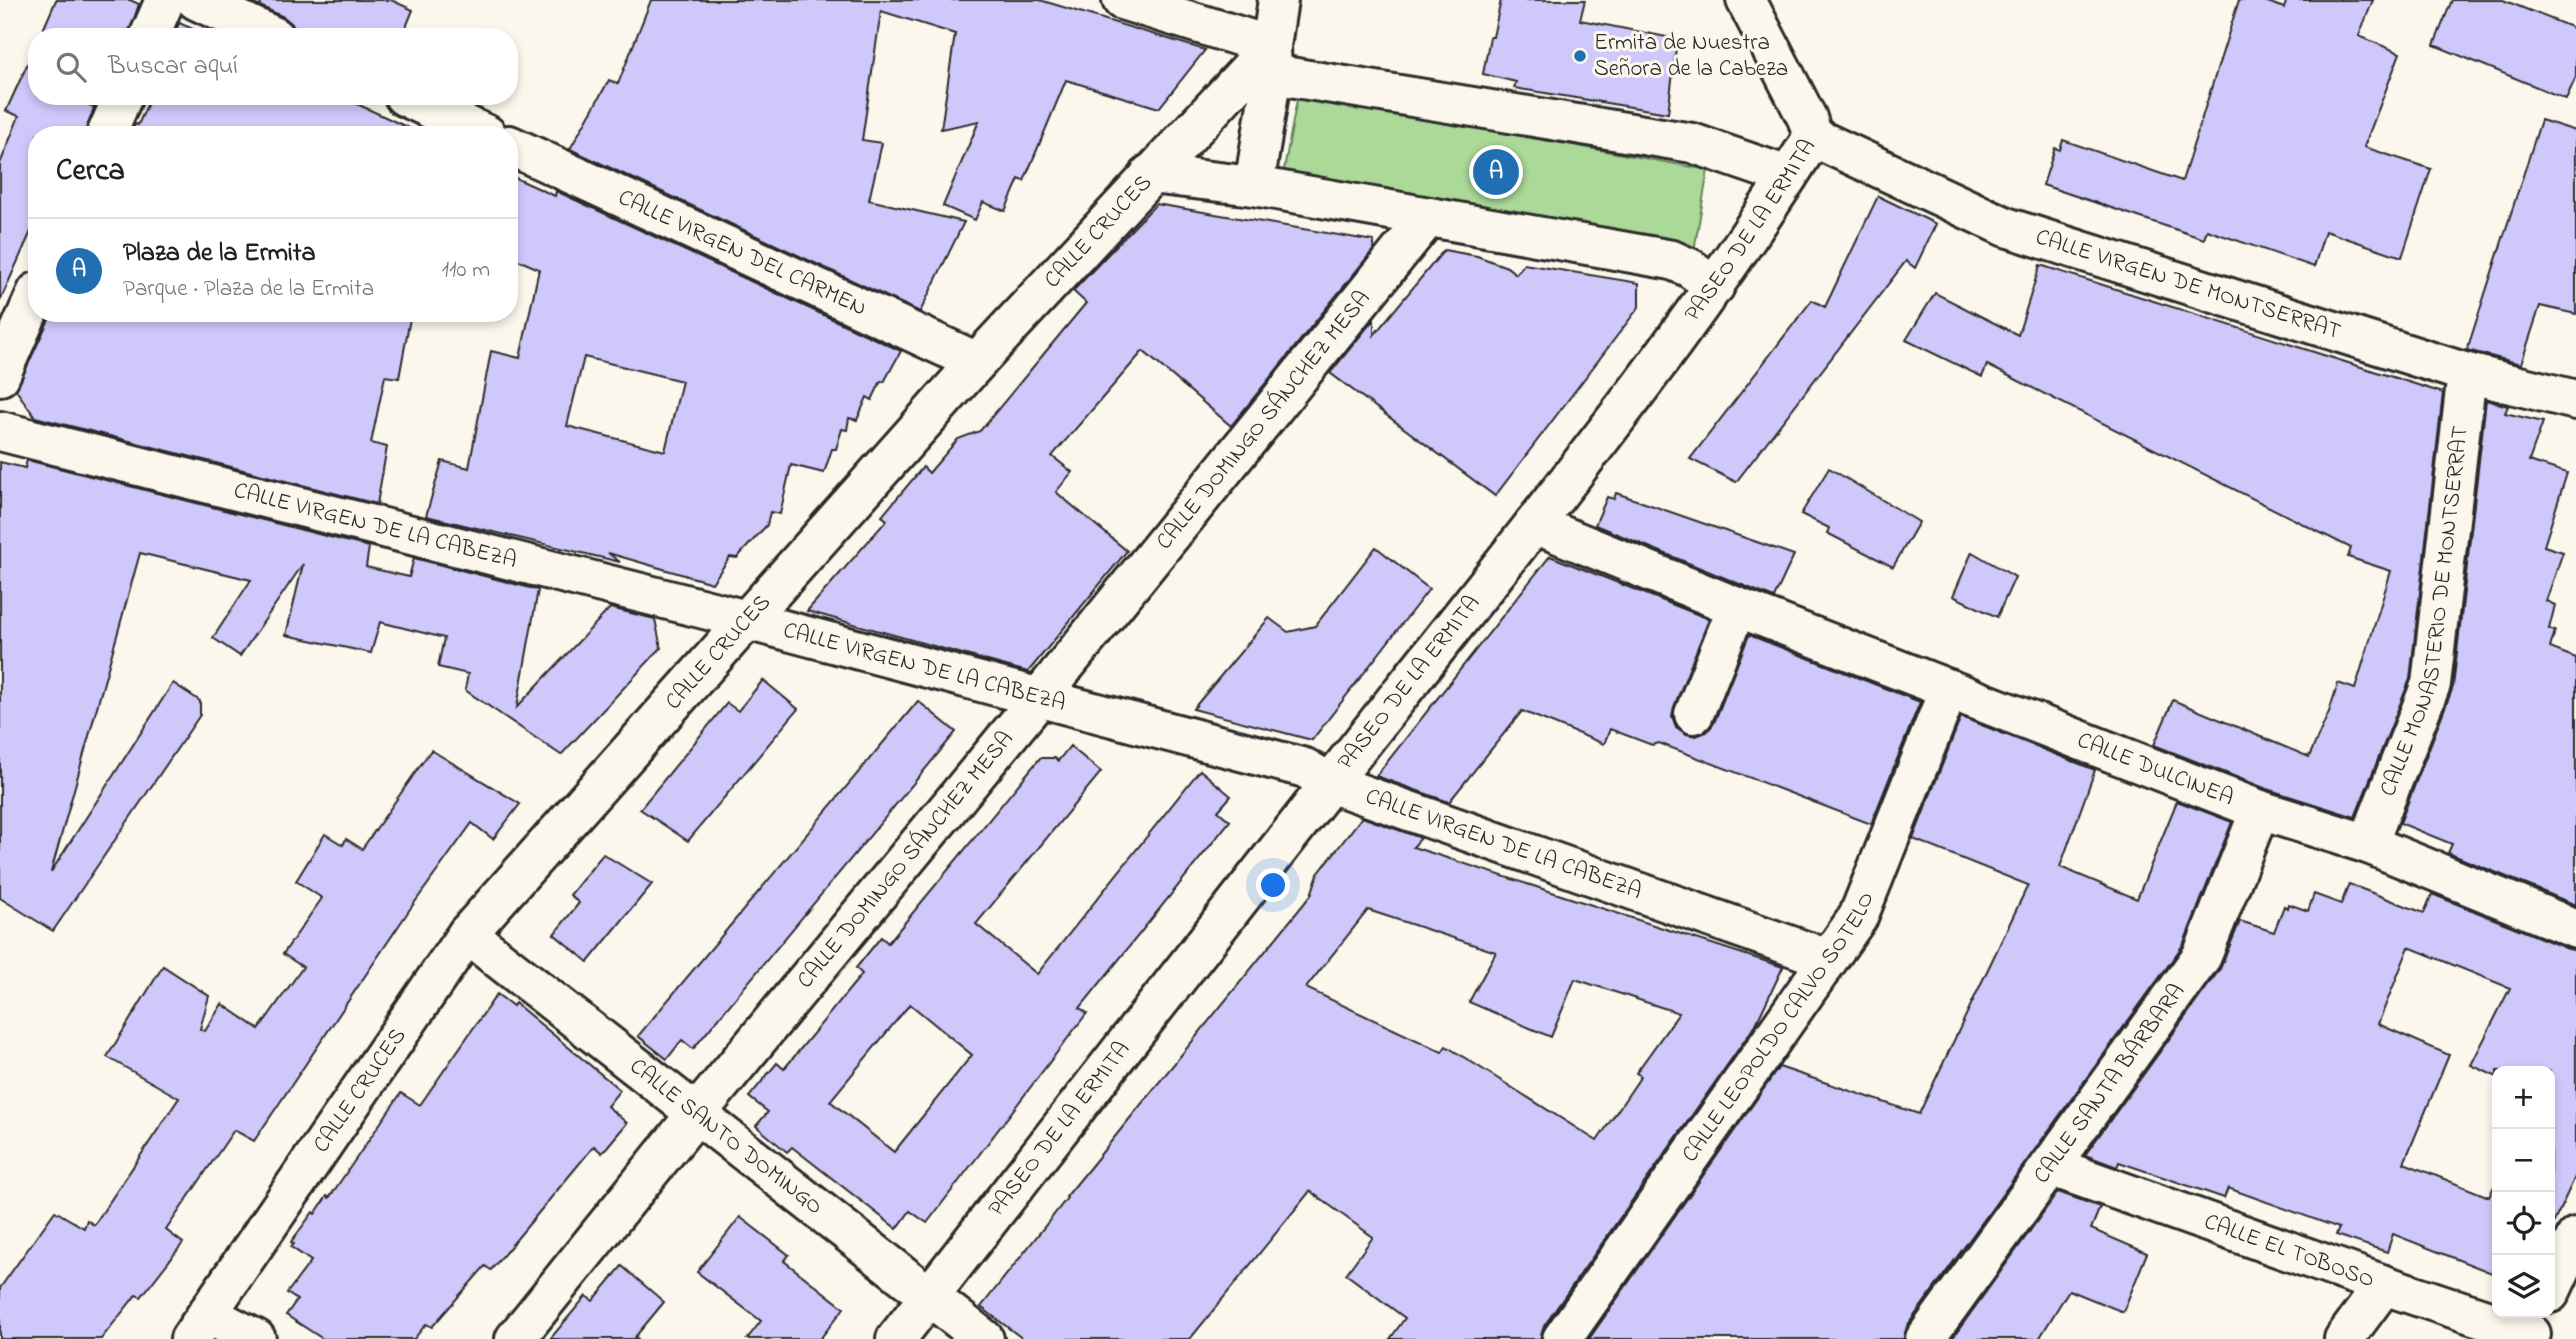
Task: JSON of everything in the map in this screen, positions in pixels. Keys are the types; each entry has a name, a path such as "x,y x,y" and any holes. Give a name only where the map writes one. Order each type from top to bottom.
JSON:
{"street":[{"path":"153,28 165,0"},
{"path":"196,0 256,28"},
{"path":"1122,0 1271,60 1692,143 1788,176"},
{"path":"1254,186 1278,0"},
{"name":"PASEO DE LA ERMITA","path":"896,1339 1534,524 1715,286 1813,137 1807,118 1746,0"},
{"name":"CALLE CRUCES","path":"199,1326 467,934 977,362 1150,174 1271,60"},
{"path":"110,126 119,105"},
{"path":"423,105 468,126"},
{"name":"CALLE VIRGEN DE MONTSERRAT","path":"1813,137 2006,227 2467,373 2576,400"},
{"name":"CALLE VIRGEN DEL CARMEN","path":"518,149 977,362"},
{"path":"1150,174 1254,186 1672,260 1690,268 1715,286"},
{"name":"CALLE DOMINGO SÁNCHEZ MESA","path":"515,1339 697,1113 1039,698 1427,217"},
{"path":"0,376 28,312"},
{"name":"CALLE MONASTERIO DE MONTSERRAT","path":"2368,845 2431,684 2467,373"},
{"name":"CALLE VIRGEN DE LA CABEZA","path":"0,431 745,620 1305,768 1330,783 1828,959"},
{"name":"CALLE DULCINEA","path":"1534,524 1738,607 2260,810 2368,845 2576,929"},
{"path":"1695,714 1738,607"},
{"name":"CALLE LEOPOLDO CALVO SOTELO","path":"1562,1339 1858,917 1949,689"},
{"name":"CALLE SANTA BÁRBARA","path":"1925,1339 2202,956 2260,810"},
{"name":"CALLE SANTO DOMINGO","path":"467,934 984,1339"},
{"name":"CALLE EL TOBOSO","path":"2050,1166 2384,1285 2533,1328"},
{"path":"2555,1282 2576,1237"},
{"path":"2344,1339 2384,1285"},
{"path":"199,1326 256,1339"}],"green space":[{"path":"1298,94 1708,170 1694,251 1283,175"}],"building":[{"path":"56,0 130,0 139,4 131,28 44,28"},
{"path":"262,0 391,0 413,10 406,28 294,28 284,17 260,6"},
{"path":"651,0 1040,0 1205,50 1159,108 1066,80 1024,181 1019,179 1005,211 983,202 975,220 943,206 979,121 941,129 955,34 881,11 862,140 882,143 869,200 964,222 920,312 570,149 609,80 618,84"},
{"name":"Ermita de Nuestra Señora de la Cabeza","path":"1501,0 1585,0 1580,20 1677,39 1668,113 1514,88 1516,82 1483,74"},
{"path":"2239,0 2262,0 2284,8 2287,0 2373,0 2359,36 2400,53 2364,147 2431,169 2402,257 2325,231 2314,267 2207,230 2204,239 2043,185 2055,148 2060,150 2063,140 2182,181"},
{"path":"2452,0 2503,0 2576,29 2576,77 2566,99 2434,45"},
{"path":"179,23 191,28 177,28"},
{"path":"28,63 28,105 94,107 88,126 28,126 28,238 0,301 0,164 19,116 6,111"},
{"path":"147,105 359,105 405,126 134,126 138,125"},
{"path":"2541,120 2576,131 2576,314 2540,306 2521,364 2467,350"},
{"path":"518,179 555,196 556,191 901,351 872,400 867,397 857,420 849,418 847,430 842,429 824,473 791,465 780,514 770,512 767,525 737,558 730,557 712,583 608,553 620,562 426,516 442,461 469,468 491,351 520,358 539,269 518,260","holes":["584,357 682,381 665,451 567,426"]},
{"path":"1878,196 1936,224 1915,268 1906,261 1736,482 1690,459 1812,300 1825,307"},
{"path":"1156,204 1374,241 1374,249 1231,426 1143,351 1052,456 1072,472 1056,492 1127,551 1028,672 807,611 887,520 882,516 923,467 929,473 958,439 980,431 1086,303 1073,291"},
{"path":"1444,250 1477,256 1507,267 1516,274 1524,264 1639,283 1639,307 1495,496 1330,373 1374,319 1374,335"},
{"path":"2040,265 2443,393 2410,679 2355,817 2267,789 2154,745 2173,700 2309,757 2329,712 2338,683 2355,689 2391,571 2348,557 2351,548 1987,365 1982,377 1906,340 1935,293 2018,335"},
{"path":"48,322 409,322 399,378 385,376 371,443 387,447 377,504 35,417 16,390"},
{"path":"2486,400 2508,406 2505,413 2543,422 2529,461 2567,473 2544,546 2563,552 2546,601 2555,605 2549,629 2555,631 2550,648 2576,658 2576,905 2448,853 2452,844 2400,823 2453,687"},
{"path":"27,460 369,547 366,567 409,577 414,558 538,590 517,707 610,608 655,619 661,648 561,755 465,690 468,674 438,667 444,638 380,622 371,653 286,635 303,564 240,656 213,638 251,580 140,553 51,872 173,683 200,701 200,715 53,931 0,898 0,462 25,468"},
{"path":"1829,468 1919,522 1893,567 1827,533 1829,528 1801,514"},
{"path":"1616,493 1794,555 1774,598 1595,525 1607,497 1614,499"},
{"path":"1376,547 1429,589 1312,740 1193,709 1269,618 1288,632 1315,626"},
{"path":"1972,552 2015,577 1997,617 1953,596"},
{"path":"1550,556 1709,619 1672,716 1676,727 1687,734 1696,736 1707,732 1714,723 1749,635 1920,702 1871,824 1659,743 1652,745 1610,729 1604,744 1522,711 1449,802 1376,776"},
{"path":"763,680 798,709 688,841 640,809 727,703 738,711"},
{"path":"918,701 956,732 693,1049 682,1040 667,1059 638,1036"},
{"path":"1961,717 2095,770 2060,867 2137,899 2177,801 2232,822 2183,945 1907,1326 1904,1339 1589,1339 1779,1067 1919,1114 2028,885 1913,839"},
{"path":"1070,746 1101,772 976,924 1037,974 1200,770 1231,796 1218,811 1230,821 1080,1008 1087,1013 927,1223 910,1211 897,1229 792,1147 787,1152 756,1126 768,1112 749,1097 777,1063 784,1069 862,974 856,968 881,937 888,943 1040,758 1055,758 1058,761","holes":["910,1004 972,1055 894,1152 830,1101"]},
{"path":"431,750 520,804 493,839 472,823 410,909 254,1141 234,1130 166,1230 183,1243 141,1297 136,1295 101,1339 0,1339 0,1288 55,1211 84,1228 87,1220 94,1225 179,1098 107,1057 163,966 209,996 200,1029 205,1031 222,1004 259,1029 303,967 283,954 322,898 296,881 325,834 343,845 346,839 362,849"},
{"path":"1362,817 1421,838 1413,847 1783,967 1756,1024 1544,1326 1540,1339 1390,1339 1405,1318 1346,1274 1373,1237 1310,1191 1190,1339 1023,1339 981,1307 1066,1197 1311,895 1318,874","holes":["1368,910 1496,952 1469,1002 1551,1037 1575,979 1679,1013 1636,1073 1641,1076 1597,1141 1446,1046 1442,1052 1306,988"]},
{"path":"603,854 652,884 588,962 554,934 579,903 570,895"},
{"path":"2349,884 2424,913 2432,894 2576,950 2576,1175 2555,1220 2555,1066 2492,1066 2492,1075 2471,1065 2510,988 2409,947 2378,1024 2449,1055 2404,1163 2489,1197 2492,1191 2492,1273 2393,1234 2387,1252 2336,1235 2339,1228 2228,1188 2224,1198 2119,1162 2117,1167 2085,1155 2220,969 2240,921 2274,932 2284,906 2288,908 2289,904 2308,911 2314,894 2341,904"},
{"path":"497,994 513,1006 515,1003 620,1090 607,1106 627,1123 602,1153 594,1146 491,1270 485,1266 432,1327 426,1324 414,1339 323,1339 286,1315 297,1300 287,1293 311,1261 291,1247 294,1244 291,1242 313,1212 315,1214 327,1196 329,1198 401,1093 420,1105"},
{"path":"2058,1192 2100,1207 2091,1229 2147,1253 2123,1312 2069,1290 2039,1339 1952,1339"},
{"path":"740,1217 789,1255 784,1261 844,1308 820,1339 747,1339 761,1321 697,1272"},
{"path":"622,1266 664,1302 635,1337 638,1339 550,1339 586,1296 593,1301"}],"place":[{"name":"Ermita de Nuestra Señora de la Cabeza","path":"1580,56"},
{"name":"Plaza de la Ermita","path":"1496,172"}]}
